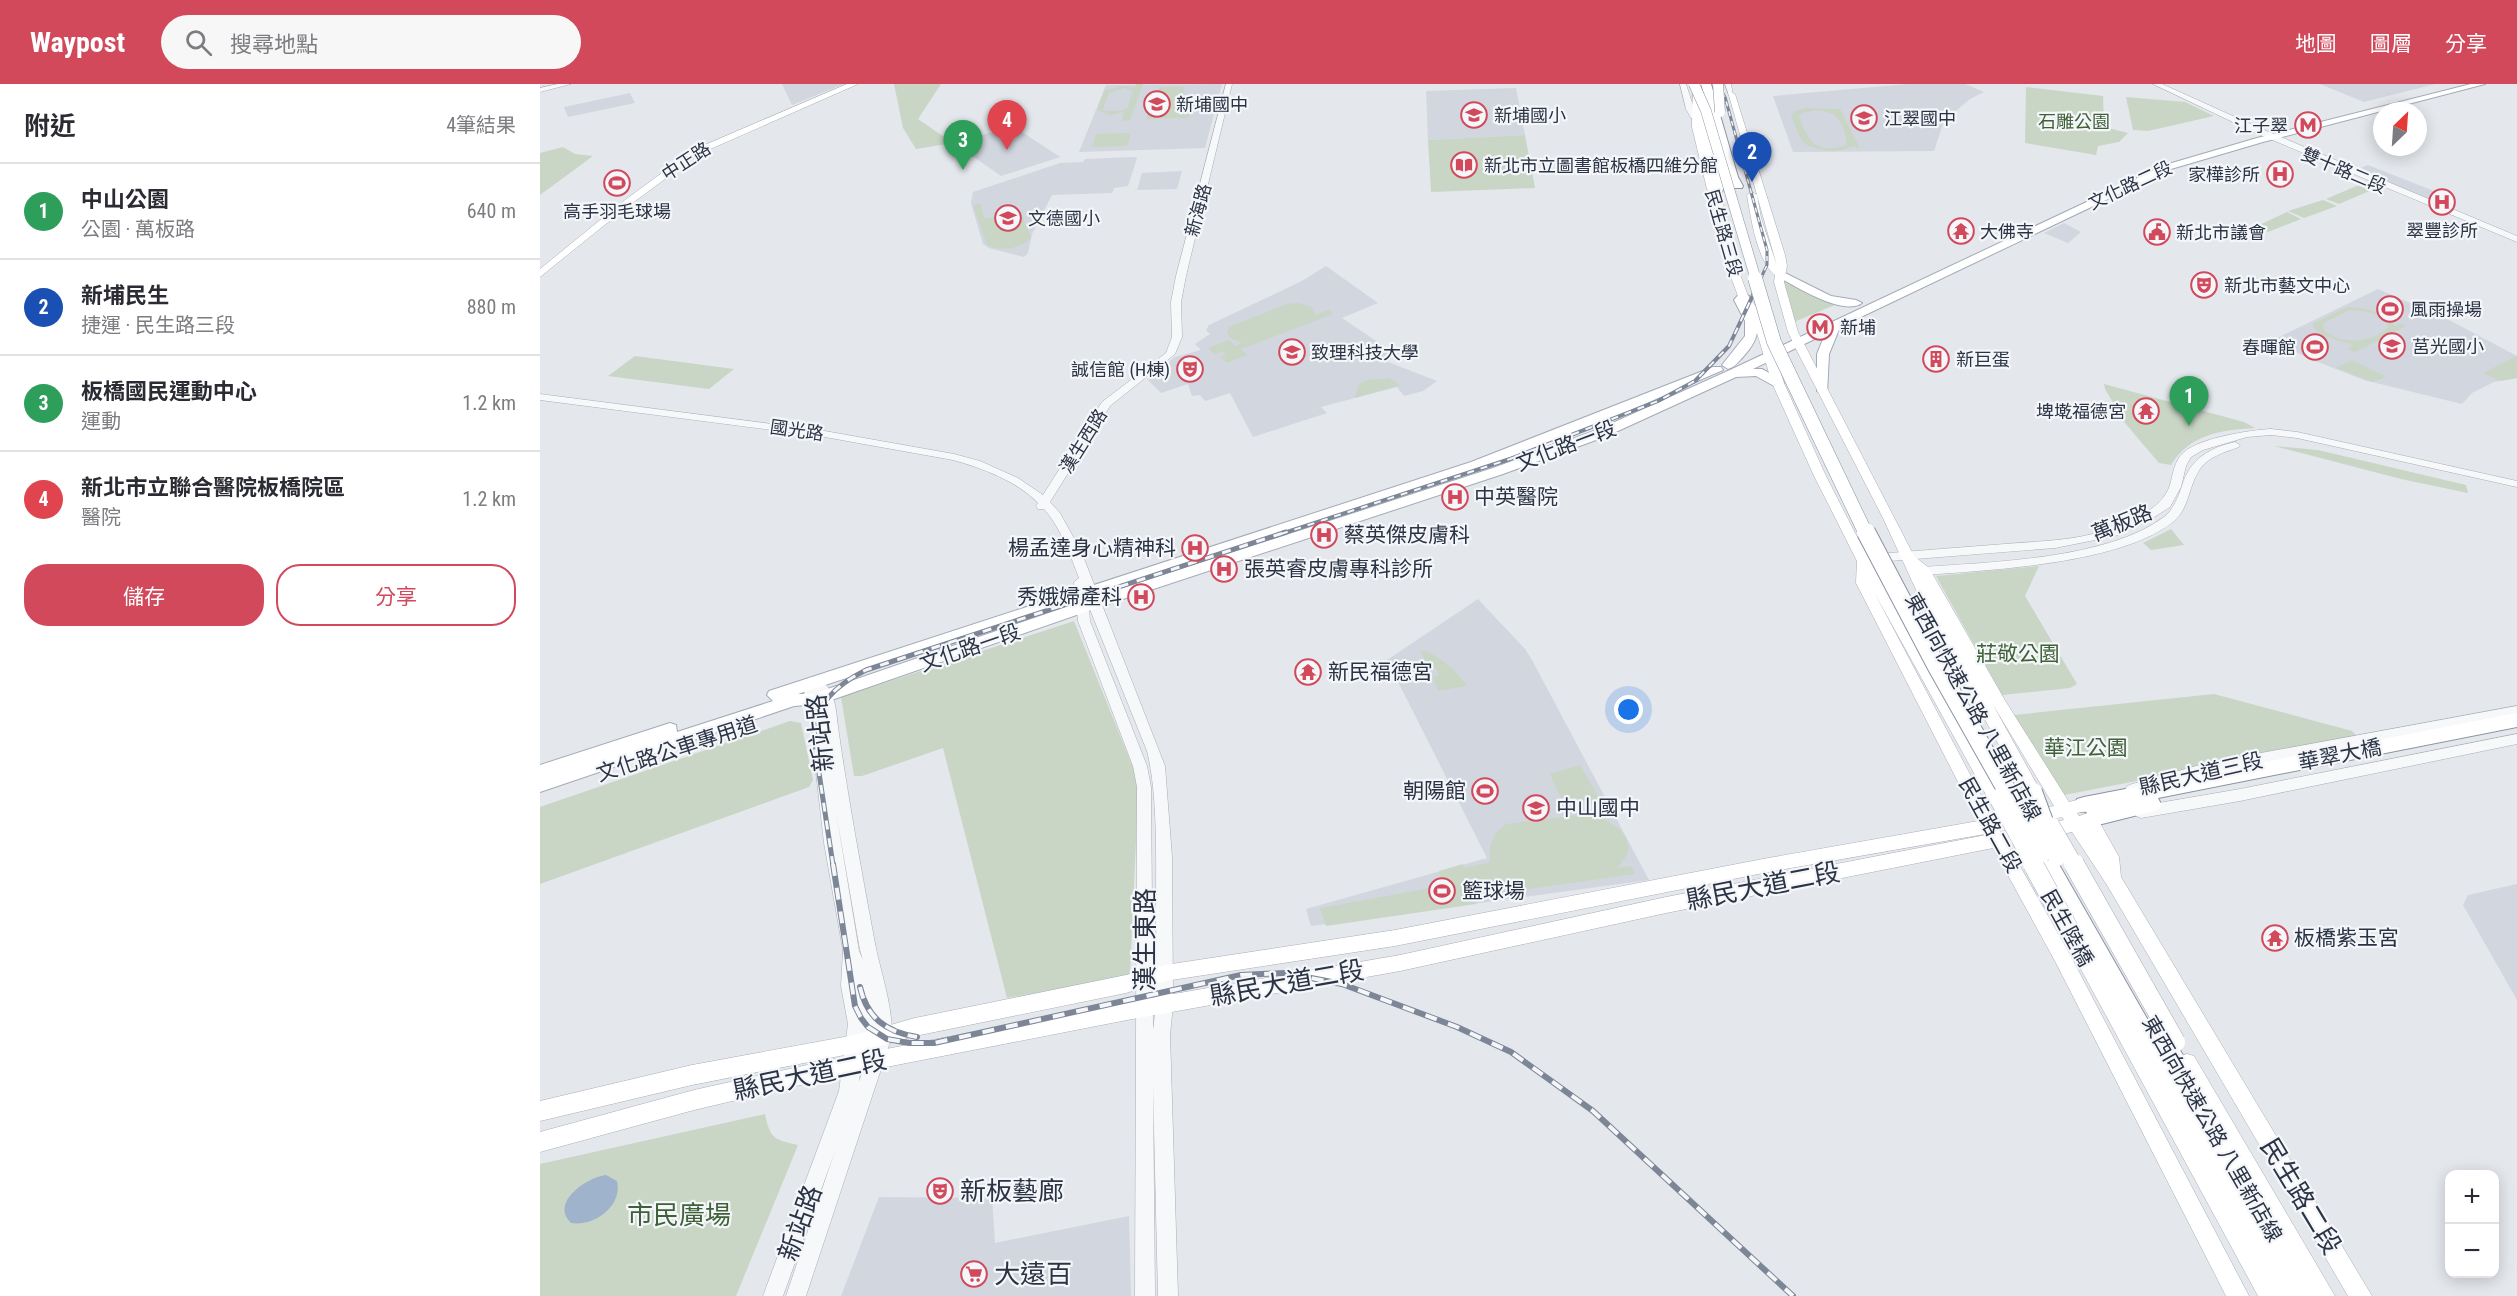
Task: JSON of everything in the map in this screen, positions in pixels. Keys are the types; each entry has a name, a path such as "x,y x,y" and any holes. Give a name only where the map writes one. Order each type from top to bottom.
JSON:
{"highway":[{"path":"1689,84 1701,114 1710,148 1719,187 1717,199"},
{"name":"東西向快速公路 八里新店線","path":"1696,84 1733,186"},
{"path":"1705,84 1733,177 1733,186"},
{"name":"東西向快速公路 八里新店線","path":"1718,84 1720,112 1733,186 1774,342 1817,438 1937,669 2041,840 2307,1296"},
{"name":"華翠大橋","path":"2166,795 2517,720"},
{"name":"華翠大橋","path":"2166,795 2517,730"},
{"path":"2033,792 2041,840"},
{"path":"2082,816 2166,795"},
{"path":"1996,796 2041,840"},
{"name":"東西向快速公路 八里新店線","path":"2041,840 2290,1296"}],"main road":[{"name":"中正路","path":"540,274 624,205 696,152 854,84"},
{"name":"民生路三段","path":"1696,84 1698,98 1694,116 1733,269 1743,296 1756,313 1768,351"},
{"path":"1713,84 1727,117 1725,96 1718,84"},
{"name":"文化路二段","path":"1796,337 1835,324 2152,173 2187,160 2454,84"},
{"name":"文化路二段","path":"1796,337 1856,303 2149,165 2481,84"},
{"name":"民生路三段","path":"1731,94 1756,218 1770,266 1781,274"},
{"path":"1736,146 1744,156"},
{"name":"民生路三段","path":"1744,156 1780,255 1779,282 1796,337"},
{"path":"1717,199 1748,202 1756,218"},
{"path":"1781,274 1828,299 1856,303"},
{"path":"1731,369 1751,342 1752,336 1748,312 1740,300 1743,296"},
{"path":"1823,391 1823,354 1835,324"},
{"name":"文化路一段","path":"540,785 794,700 820,698 1088,600 1476,465 1731,369 1796,337"},
{"name":"民生路二段","path":"1796,337 1889,518 1906,557 1919,572 2001,706 2082,816 2113,880 2361,1296"},
{"name":"民生路二段","path":"1768,351 1778,383 1848,533 1864,560 1863,583 1993,833 2062,957 2238,1296"},
{"path":"1731,369 1758,372 1778,383"},
{"path":"1848,533 1861,543 1876,546 1883,538 1889,518"},
{"name":"民生陸橋","path":"1864,560 2270,1296"},
{"name":"民生陸橋","path":"1919,572 1968,677 2175,1042 2324,1296"},
{"name":"文化路一段","path":"540,772 814,682 1088,600"},
{"name":"文化路公車專用道","path":"540,795 796,710 820,698"},
{"name":"縣民大道三段","path":"2041,840 2082,816"},
{"name":"縣民大道二段","path":"540,1142 694,1100 875,1061 1144,1008 1400,963 1993,833"},
{"name":"縣民大道二段","path":"540,1111 692,1075 870,1040 915,1027 1126,984 1165,973 1407,936 1763,866 1993,833 2041,840"}],"street":[{"path":"540,89 557,84"},
{"path":"540,89 568,84"},
{"name":"新海路","path":"1177,337 1176,302 1181,276 1229,84"},
{"name":"民生路三段","path":"1683,84 1694,116"},
{"name":"民生路三段","path":"1728,84 1731,94"},
{"path":"2156,84 2269,136"},
{"path":"2172,84 2175,88 2174,93"},
{"name":"雙十路二段","path":"2269,136 2517,239"},
{"name":"雙十路二段","path":"2269,136 2517,244"},
{"name":"漢生西路","path":"1044,500 1106,404 1170,354 1177,337"},
{"name":"國光路","path":"540,397 784,428 924,451 976,464 996,472 1034,492 1044,500"},
{"name":"萬板路","path":"1864,560 2055,544 2118,530 2166,504 2175,487 2180,466 2187,455 2225,438 2246,434 2271,432 2297,435 2517,484"},
{"name":"萬板路","path":"1919,572 2074,554 2136,537 2171,518 2185,498 2192,473 2198,464 2217,452 2258,440 2318,445 2517,491"},
{"path":"1044,500 1041,506 1057,527 1088,600"},
{"name":"漢生東路","path":"1088,600 1158,766 1164,857 1165,1005 1161,1035 1168,1296"},
{"name":"漢生東路","path":"1088,600 1083,621 1143,776 1146,977 1144,1008 1145,1296"},
{"name":"新站路","path":"773,1296 848,1091 853,1066 884,1019 877,974 868,950 820,698 814,682"},
{"name":"新站路","path":"820,698 832,843 851,950 849,986 857,1024 870,1040"},
{"name":"縣民大道三段","path":"2082,816 2157,782 2207,769 2517,711"},
{"name":"縣民大道三段","path":"2082,816 2240,795 2517,739"},
{"path":"870,1040 870,1054 875,1061"},
{"name":"新站路","path":"796,1296 875,1061"}],"shaded area":[{"path":"782,84 844,84 792,105"},
{"name":"新埔國中","path":"1222,84 1205,148 1079,152 1106,85"},
{"name":"江翠國中","path":"1908,84 1965,84 1984,92 1970,99 1944,121 1934,151 1793,152 1773,96"},
{"path":"2320,84 2435,84 2364,102"},
{"name":"新埔國小","path":"1516,88 1525,135 1428,140 1426,91"},
{"path":"630,93 635,103 568,117 564,107"},
{"path":"1013,126 1060,157 1001,176 954,143"},
{"name":"文德國小","path":"1137,158 1128,186 1114,188 1112,193 1052,195 1032,234 1028,253 1024,257 989,248 983,244 971,203 973,192 1060,163 1083,162 1085,159"},
{"path":"2368,165 2444,195 2429,200 2355,170"},
{"path":"1182,171 1177,189 1137,190 1142,173"},
{"path":"2064,223 2081,232 2068,243 2044,233"},
{"name":"致理科技大學","path":"1326,266 1378,303 1342,318 1391,351 1388,353 1394,356 1388,362 1437,381 1423,391 1404,396 1397,387 1321,407 1327,413 1253,437 1230,393 1205,401 1200,395 1192,396 1188,384 1161,393 1147,379 1175,357 1201,350 1195,344 1210,334 1206,330 1209,325 1300,282"},
{"name":"莒光國小","path":"2378,289 2449,320 2517,356 2517,378 2494,382 2472,393 2462,404 2364,380 2308,358 2273,340"},
{"name":"中山國中","path":"1478,599 1525,649 1532,660 1649,880 1311,926 1306,909 1487,858 1387,660"},
{"path":"2517,884 2517,1000 2463,905 2468,895"},
{"name":"大遠百","path":"879,1197 992,1198 995,1243 1129,1216 1131,1296 841,1296"}],"green space":[{"path":"894,84 941,84 918,119 953,143 916,149 903,128"},
{"path":"1136,84 1143,84 1130,120 1122,121 1124,112 1110,115 1097,110 1104,91 1121,86 1135,88","holes":["1124,88 1133,91 1127,108 1120,111 1103,109 1109,93"]},
{"path":"1159,87 1185,87 1179,103 1196,103 1189,118 1146,119"},
{"name":"石雕公園","path":"2026,87 2103,96 2104,127 2128,133 2119,142 2098,146 2096,155 2025,143"},
{"path":"2126,97 2185,102 2214,116 2148,131 2133,130"},
{"path":"1805,108 1840,109 1860,148 1853,146 1841,150 1827,150 1814,148 1802,142 1791,116 1795,111","holes":["1818,110 1833,114 1838,120 1845,133 1846,145 1836,148 1821,147 1810,139 1799,117 1802,113"]},
{"path":"1131,133 1127,146 1092,147 1096,134"},
{"path":"1525,135 1535,188 1431,192 1428,140"},
{"path":"563,147 575,154 593,156 540,195 540,153"},
{"path":"2366,182 2379,187 2339,204 2326,199"},
{"path":"2323,200 2337,206 2304,218 2288,211"},
{"path":"980,204 985,219 1007,213 1022,215 1031,238 1021,245 1010,248 987,245 973,205"},
{"path":"2287,212 2301,219 2268,232 2255,227"},
{"path":"1781,274 1835,305 1794,322"},
{"path":"1298,303 1312,307 1315,315 1329,310 1333,314 1241,349 1247,355 1227,363 1220,357 1226,355 1222,351 1215,354 1208,348 1229,340 1236,346 1242,343 1230,338 1227,331 1229,327 1287,304"},
{"path":"2347,307 2373,311 2385,317 2395,326 2400,323 2406,326 2355,352 2348,349 2353,345 2325,336 2314,328 2313,324","holes":["2350,310 2378,316 2389,327 2374,336 2357,340 2340,339 2324,330 2325,322"]},
{"path":"1326,346 1342,349 1350,356 1340,361 1330,362 1309,355 1312,350"},
{"path":"635,356 734,369 709,389 608,376"},
{"path":"2517,356 2517,378 2500,381 2483,373"},
{"path":"2352,360 2386,377 2373,382 2336,368"},
{"path":"1389,378 1400,385 1355,398 1359,384 1368,380"},
{"path":"2104,384 2244,422 2255,428 2218,432 2207,436 2187,446 2171,465 2159,463 2125,423"},
{"path":"2274,446 2318,450 2466,485 2468,493 2401,479"},
{"path":"2171,529 2184,545 2151,550 2143,543"},
{"name":"莊敬公園","path":"2039,566 2025,596 2077,684 2070,688 2002,695 1936,576"},
{"path":"1074,621 1136,775 1138,794 1130,976 1007,998 943,748 862,776 854,776 841,697"},
{"path":"1420,650 1446,664 1467,686 1438,691 1433,677 1439,675 1435,667 1429,669"},
{"name":"華江公園","path":"2214,694 2352,731 2359,738 2064,795 2014,715"},
{"path":"790,721 801,723 813,780 809,787 540,884 540,807"},
{"path":"1580,765 1602,803 1561,798 1550,774"},
{"path":"1585,814 1606,820 1624,834 1628,850 1617,868 1632,866 1635,874 1474,897 1476,904 1326,926 1320,908 1442,886 1439,871 1463,864 1465,868 1490,862 1490,845 1496,833 1506,824"},
{"name":"市民廣場","path":"765,1114 769,1129 775,1137 798,1145 736,1296 540,1296 540,1164"}],"water":[{"path":"606,1175 617,1181 616,1199 611,1206 605,1213 589,1222 571,1223 565,1215 568,1199 590,1180"}],"railway":[{"path":"1717,84 1725,97 1767,250 1767,265 1760,280"},
{"path":"1281,534 1510,459 1658,401 1695,381 1729,346 1761,278"},
{"path":"833,865 814,740 815,727 823,706 836,689 845,682 866,670 1286,532"},
{"path":"833,864 855,1006 868,1027 887,1039 909,1043 934,1043 1241,975 1285,973 1342,984 1457,1027 1511,1052 1593,1111 1793,1296"},
{"path":"860,987 868,1007 880,1022 896,1031 917,1037"}],"place":[{"name":"新埔國中","path":"1157,104"},
{"name":"新埔國小","path":"1474,115"},
{"name":"江翠國中","path":"1864,118"},
{"name":"江子翠","path":"2308,125"},
{"name":"新北市立聯合醫院板橋院區","path":"1007,150"},
{"name":"新北市立圖書館板橋四維分館","path":"1464,165"},
{"name":"板橋國民運動中心","path":"963,170"},
{"name":"家樺診所","path":"2280,174"},
{"name":"新埔民生","path":"1752,182"},
{"name":"高手羽毛球場","path":"617,183"},
{"name":"翠豐診所","path":"2442,202"},
{"name":"文德國小","path":"1008,218"},
{"name":"大佛寺","path":"1961,231"},
{"name":"新北市議會","path":"2157,232"},
{"name":"新北市藝文中心","path":"2204,285"},
{"name":"風雨操場","path":"2390,309"},
{"name":"新埔","path":"1820,327"},
{"name":"莒光國小","path":"2392,346"},
{"name":"春暉館","path":"2315,347"},
{"name":"致理科技大學","path":"1292,352"},
{"name":"新巨蛋","path":"1936,359"},
{"name":"誠信館 (H棟)","path":"1190,369"},
{"name":"埤墘福德宮","path":"2146,411"},
{"name":"中山公園","path":"2189,426"},
{"name":"中英醫院","path":"1455,497"},
{"name":"蔡英傑皮膚科","path":"1324,535"},
{"name":"楊孟達身心精神科","path":"1195,548"},
{"name":"張英睿皮膚專科診所","path":"1224,569"},
{"name":"秀娥婦產科","path":"1141,597"},
{"name":"新民福德宮","path":"1308,672"},
{"name":"朝陽館","path":"1485,791"},
{"name":"中山國中","path":"1536,808"},
{"name":"籃球場","path":"1442,891"},
{"name":"板橋紫玉宮","path":"2275,938"},
{"name":"新板藝廊","path":"940,1191"},
{"name":"大遠百","path":"974,1274"}]}
